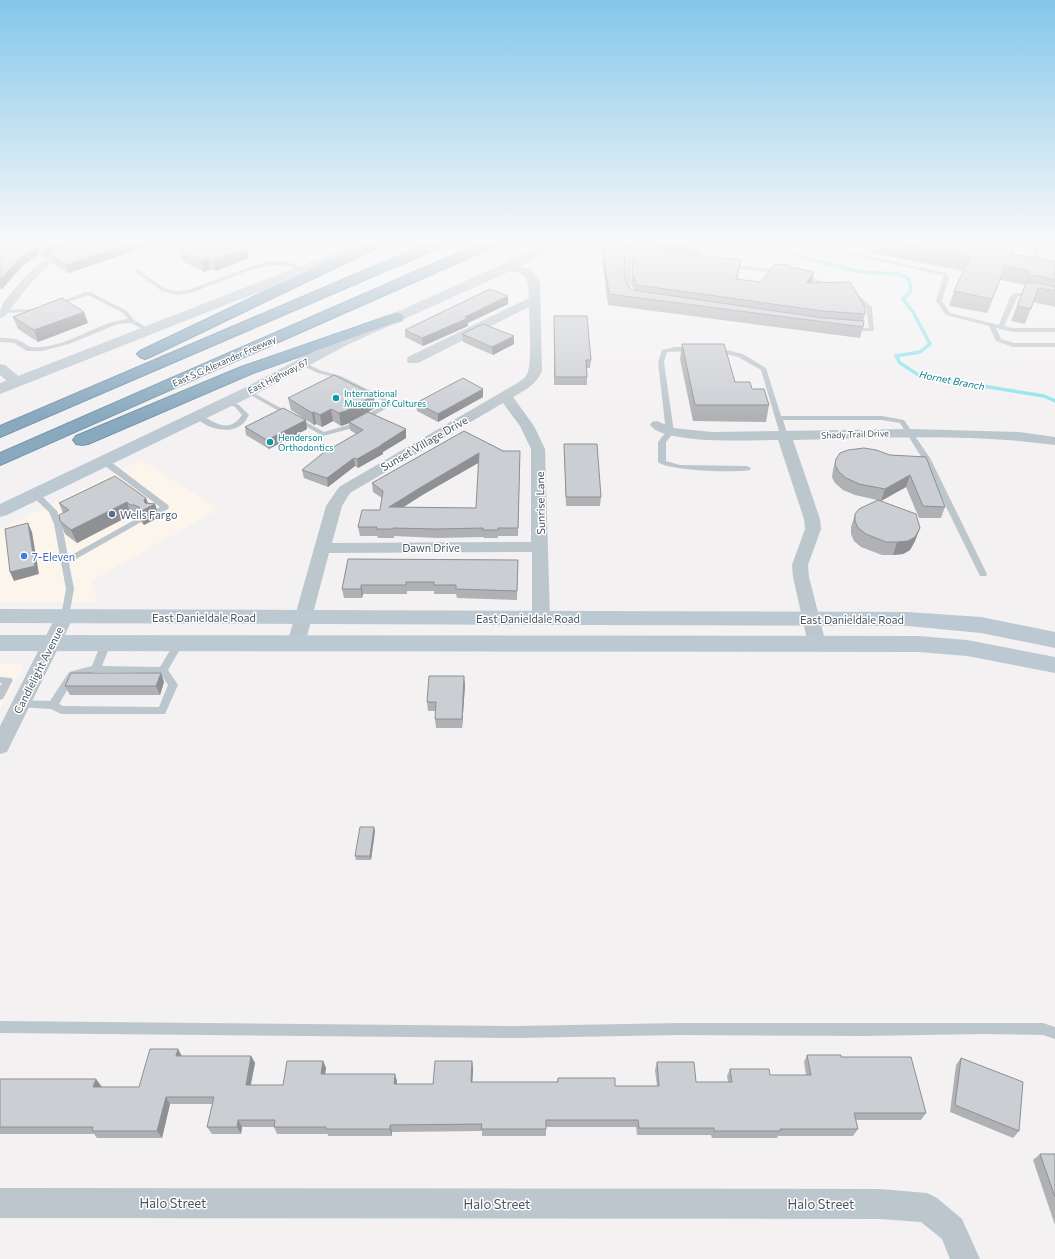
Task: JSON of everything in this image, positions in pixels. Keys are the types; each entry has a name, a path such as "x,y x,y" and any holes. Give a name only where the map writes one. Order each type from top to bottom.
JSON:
{"highway":[{"path":"0,424 256,301"},
{"path":"0,432 305,301"},
{"name":"East S G Alexander Freeway","path":"0,460 360,301"},
{"path":"0,475 247,370 397,317"}],"main road":[{"path":"0,389 223,301"},
{"name":"East Highway 67","path":"0,511 228,402 303,364 342,342 433,301"},
{"name":"East Danieldale Road","path":"0,616 908,619 981,625 1055,640"},
{"path":"417,644 420,618"},
{"path":"1,644 918,644 967,648 1010,655 1055,665"}],"street":[{"path":"1,313 11,301"},
{"path":"414,360 532,301"},
{"name":"Sunset Village Drive","path":"296,644 334,506 344,490 434,436 506,397 532,378 535,371 534,301"},
{"path":"0,368 17,382"},
{"name":"Sunrise Lane","path":"506,397 534,437 538,449 541,618"},
{"name":"Shady Trail Drive","path":"657,426 670,432 712,436 911,433 1018,436 1055,441"},
{"path":"784,436 812,519 813,529 800,565 801,578 817,644"},
{"name":"Dawn Drive","path":"322,548 540,547"},
{"name":"Candlelight Avenue","path":"0,746 65,616"},
{"name":"Halo Street","path":"0,1203 880,1204 927,1208 952,1228 966,1259"}],"lane":[{"path":"48,307 66,301"},
{"path":"103,301 125,312 132,321 148,330"},
{"path":"844,328 872,330 869,307 862,301"},
{"path":"939,301 948,314 1014,330 1055,330"},
{"path":"1001,327 1011,301"},
{"path":"1,313 35,312 42,310"},
{"path":"0,340 16,341 27,349 42,349 67,343 117,322 132,321"},
{"path":"992,325 998,340 1013,345 1055,345"},
{"path":"747,468 680,467 670,466 662,462 662,442 670,432 661,362 664,351 705,348 722,350 737,354 757,363 764,369 784,436"},
{"path":"248,392 323,434 347,428 392,402 339,377 320,372 303,364"},
{"path":"197,416 206,423 218,428 231,427 243,420 246,415 237,406 228,402"},
{"path":"778,418 895,418 902,421 926,458 983,574"},
{"path":"104,461 118,476 165,507 154,513"},
{"path":"35,494 54,507 70,589 65,616"},
{"path":"65,562 139,521"},
{"path":"96,668 106,643"},
{"path":"164,670 178,644"},
{"path":"53,705 72,674 96,668 164,670"},
{"path":"21,704 53,705 61,710 162,711 173,685 164,670"},
{"path":"0,680 8,680 0,696"},
{"path":"0,1027 517,1032 679,1028 863,1030 983,1028 1043,1029 1055,1033"}],"shaded area":[{"path":"141,460 219,509 91,581 97,602 0,602 0,529"},
{"path":"0,663 24,664 0,711"}],"building":[{"path":"55,301 66,301 84,312 34,330 13,317"},
{"path":"466,301 498,301 465,317 468,318 422,338 405,330"},
{"path":"661,301 705,301 823,318 864,321 863,327"},
{"path":"750,301 861,301 865,307 865,314 823,311"},
{"path":"1019,301 1034,301 1031,309 1017,306"},
{"path":"554,316 587,316 591,360 586,360 587,377 555,377"},
{"path":"483,324 514,336 492,347 462,334"},
{"path":"682,344 724,344 735,382 750,382 752,389 764,389 769,405 695,405"},
{"path":"334,375 374,395 346,411 339,413 331,409 320,415 314,412 312,413 288,398"},
{"path":"463,378 483,389 438,414 416,403"},
{"path":"283,408 306,420 267,440 245,427"},
{"path":"368,412 406,429 357,459 354,458 327,478 302,470 323,453 363,430 349,422"},
{"path":"464,431 503,451 520,451 518,528 483,530 483,528 376,529 377,527 358,527 362,510 380,510 383,491 372,483","holes":["479,453 476,508 389,507"]},
{"path":"564,444 597,444 601,497 566,497"},
{"path":"864,448 890,455 926,457 945,507 923,506 910,475 885,489 859,484 846,478 839,472 835,465 836,459 840,453 848,450"},
{"path":"115,476 146,498 144,500 145,503 155,504 139,512 137,510 140,508 139,507 130,505 127,502 71,530 60,521 59,515 69,510 59,503"},
{"path":"878,500 916,514 920,528 915,537 908,541 886,542 866,534 858,528 855,521 855,514 859,509"},
{"name":"7-Eleven","path":"28,523 35,566 10,572 5,529"},
{"path":"348,559 518,560 517,591 456,589 456,585 434,585 434,582 406,582 406,585 361,585 361,589 342,589"},
{"path":"71,673 161,673 156,686 65,686"},
{"path":"429,676 464,676 462,719 435,719 436,702 427,702"},
{"path":"360,827 374,827 370,856 355,856"},
{"path":"150,1049 178,1049 176,1056 251,1056 246,1085 283,1085 287,1061 323,1061 321,1074 395,1074 394,1084 433,1084 435,1061 472,1061 471,1082 558,1082 558,1078 615,1078 615,1086 659,1086 657,1062 694,1062 696,1082 732,1082 730,1069 769,1069 770,1075 811,1075 807,1055 841,1055 841,1057 911,1057 926,1113 854,1113 858,1129 780,1129 780,1131 714,1131 714,1128 639,1128 638,1120 546,1120 546,1129 481,1129 482,1124 390,1125 390,1129 326,1129 326,1127 274,1127 275,1120 238,1120 237,1127 207,1127 214,1097 166,1097 157,1131 92,1131 93,1127 0,1127 0,1079 96,1079 93,1087 139,1087"},
{"path":"961,1058 1023,1082 1019,1131 955,1105"},
{"path":"1040,1154 1055,1154 1055,1197"}],"waterway":[{"name":"Hornet Branch","path":"904,301 913,312 930,344 920,352 896,356 900,363 920,376 1044,396 1055,401"}],"place":[{"name":"International Museum of Cultures","path":"336,398"},
{"name":"Henderson Orthodontics","path":"270,442"},
{"name":"Wells Fargo","path":"112,514"},
{"name":"7-Eleven","path":"24,556"}]}
